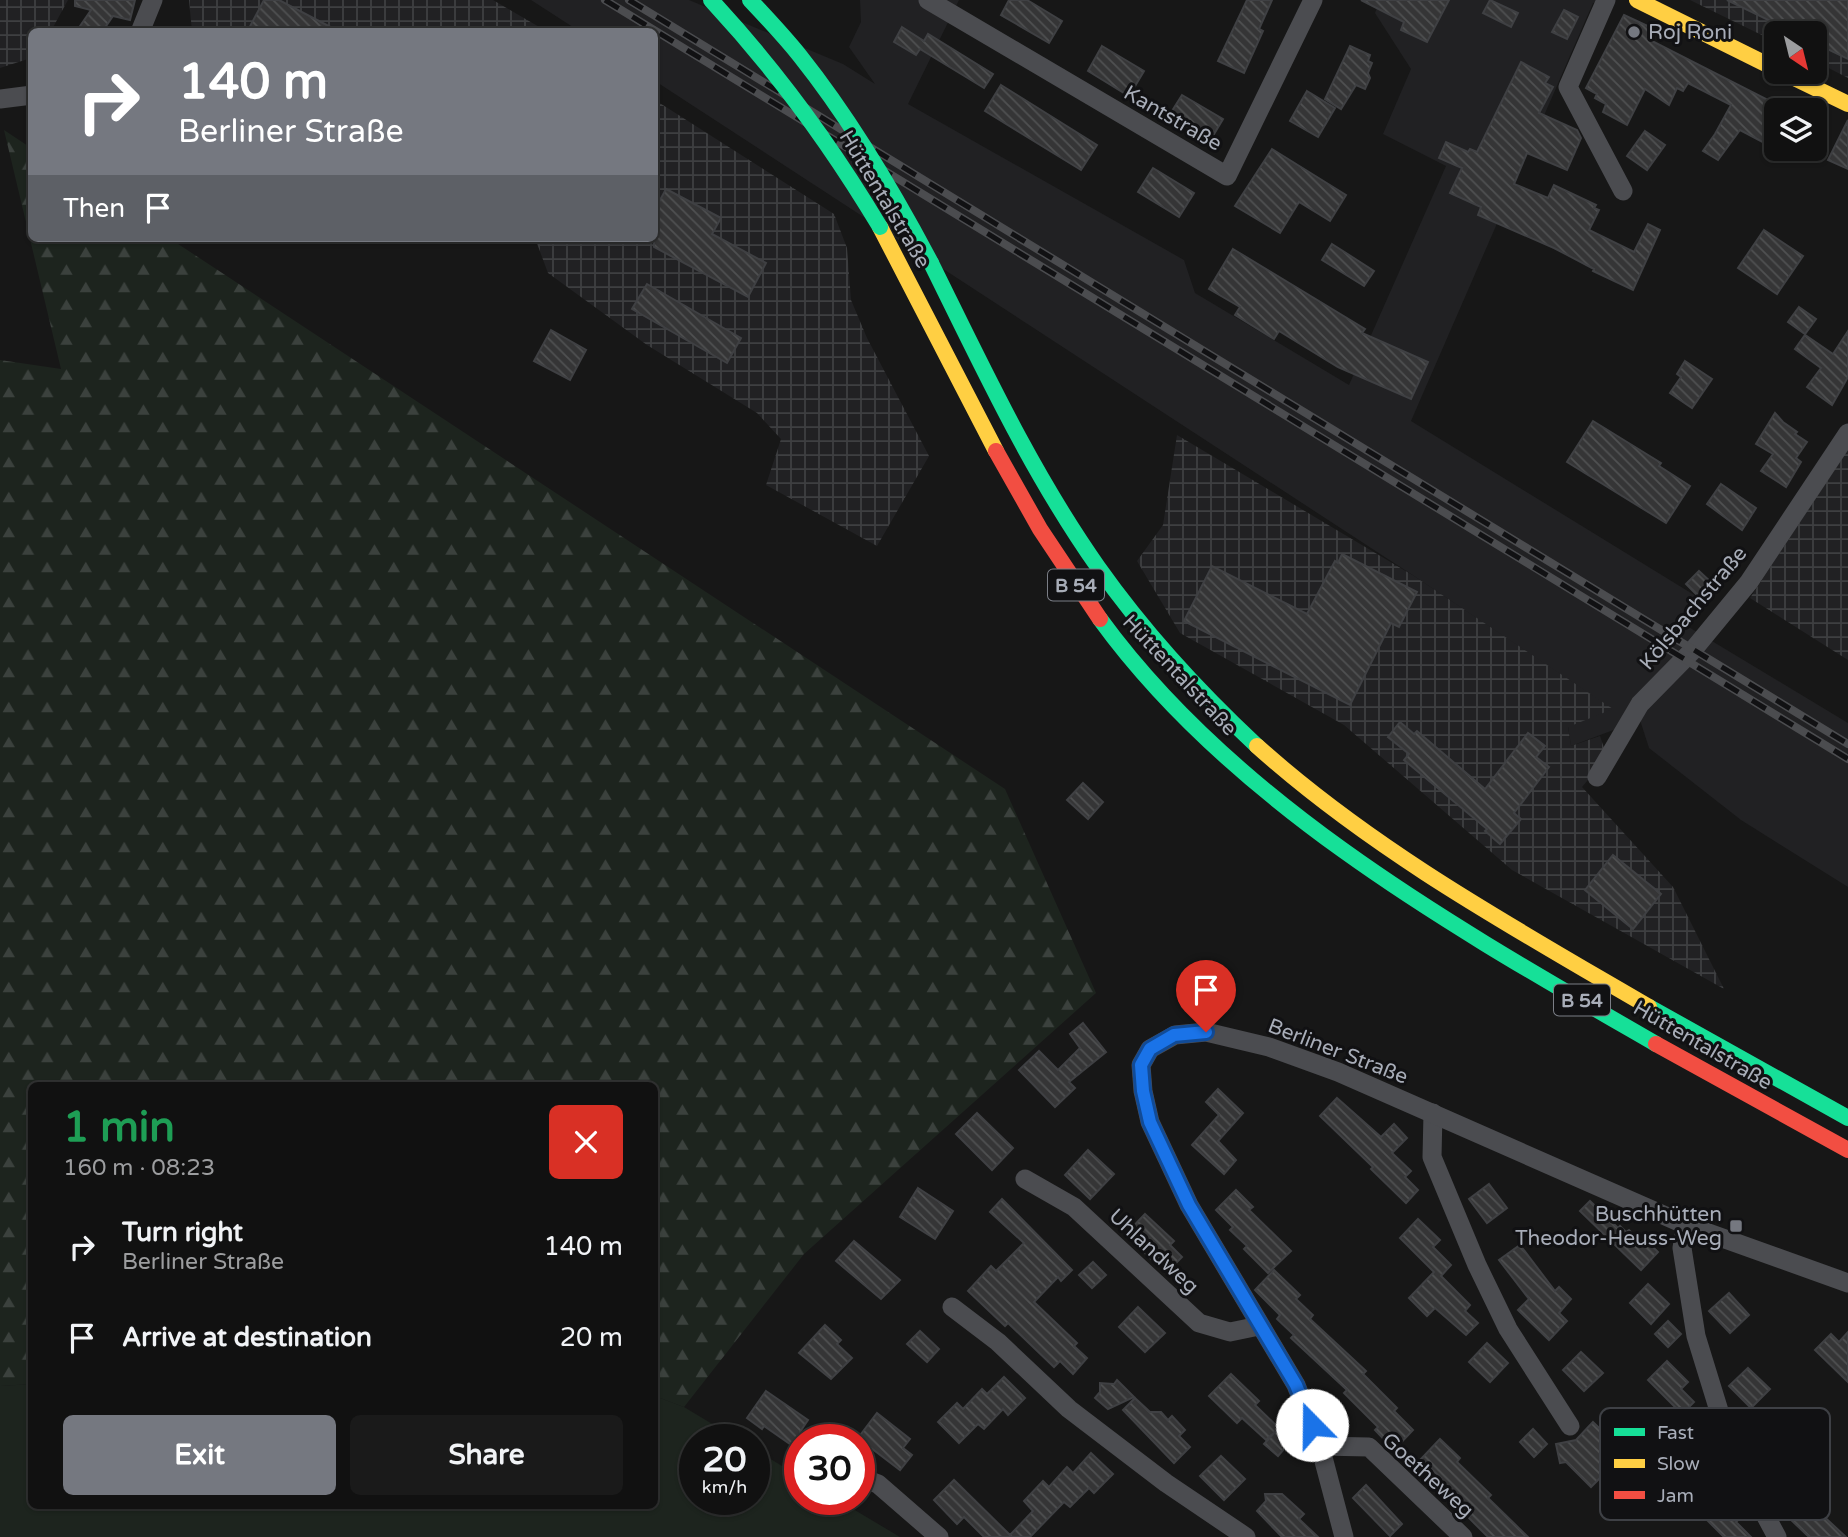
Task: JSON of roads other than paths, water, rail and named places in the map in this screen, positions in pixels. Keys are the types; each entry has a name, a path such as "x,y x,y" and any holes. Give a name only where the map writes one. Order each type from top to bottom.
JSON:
{"main road":[{"name":"Hüttentalstraße","path":"711,0 774,71 823,136 880,227 986,437 1060,563 1104,624 1193,726 1261,788 1367,867 1588,1004 1848,1150"},
{"name":"Hüttentalstraße","path":"750,0 798,54 848,120 885,177 1012,423 1085,548 1163,650 1212,704 1279,765 1336,811 1385,845 1602,979 1848,1118"},
{"path":"1637,0 1764,63"},
{"path":"1807,84 1848,104"},
{"path":"1816,1101 1848,1111"},
{"path":"1802,1126 1848,1161"}],"street":[{"path":"142,28 153,0"},
{"name":"Kantstraße","path":"928,0 1227,176 1313,0"},
{"path":"1606,0 1568,87 1623,191"},
{"path":"0,99 28,96"},
{"name":"Kölsbachstraße","path":"1597,777 1640,704 1693,650 1749,582 1848,433"},
{"name":"Berliner Straße","path":"1344,1537 1320,1446 1296,1385 1189,1205 1150,1122 1141,1065 1150,1049 1174,1035 1206,1032 1269,1046 1338,1072 1686,1225 1848,1283"},
{"path":"1433,1114 1432,1157 1477,1265 1508,1329 1570,1426"},
{"name":"Uhlandweg","path":"1024,1179 1074,1207 1199,1323 1230,1332 1259,1326"},
{"path":"1686,1225 1682,1248 1696,1336 1718,1408"},
{"path":"951,1307 998,1342 1069,1409 1166,1483 1246,1537"},
{"name":"Goetheweg","path":"1320,1446 1369,1447 1463,1537"},
{"path":"875,1483 939,1537"},
{"path":"1768,1520 1777,1537"}],"railway":[{"path":"605,0 651,28"},
{"path":"629,0 1848,744"},
{"path":"658,32 1848,759"}],"place":[{"name":"Roj Roni","path":"1634,32"},
{"name":"Buschhütten Theodor-Heuss-Weg","path":"1736,1226"}]}
